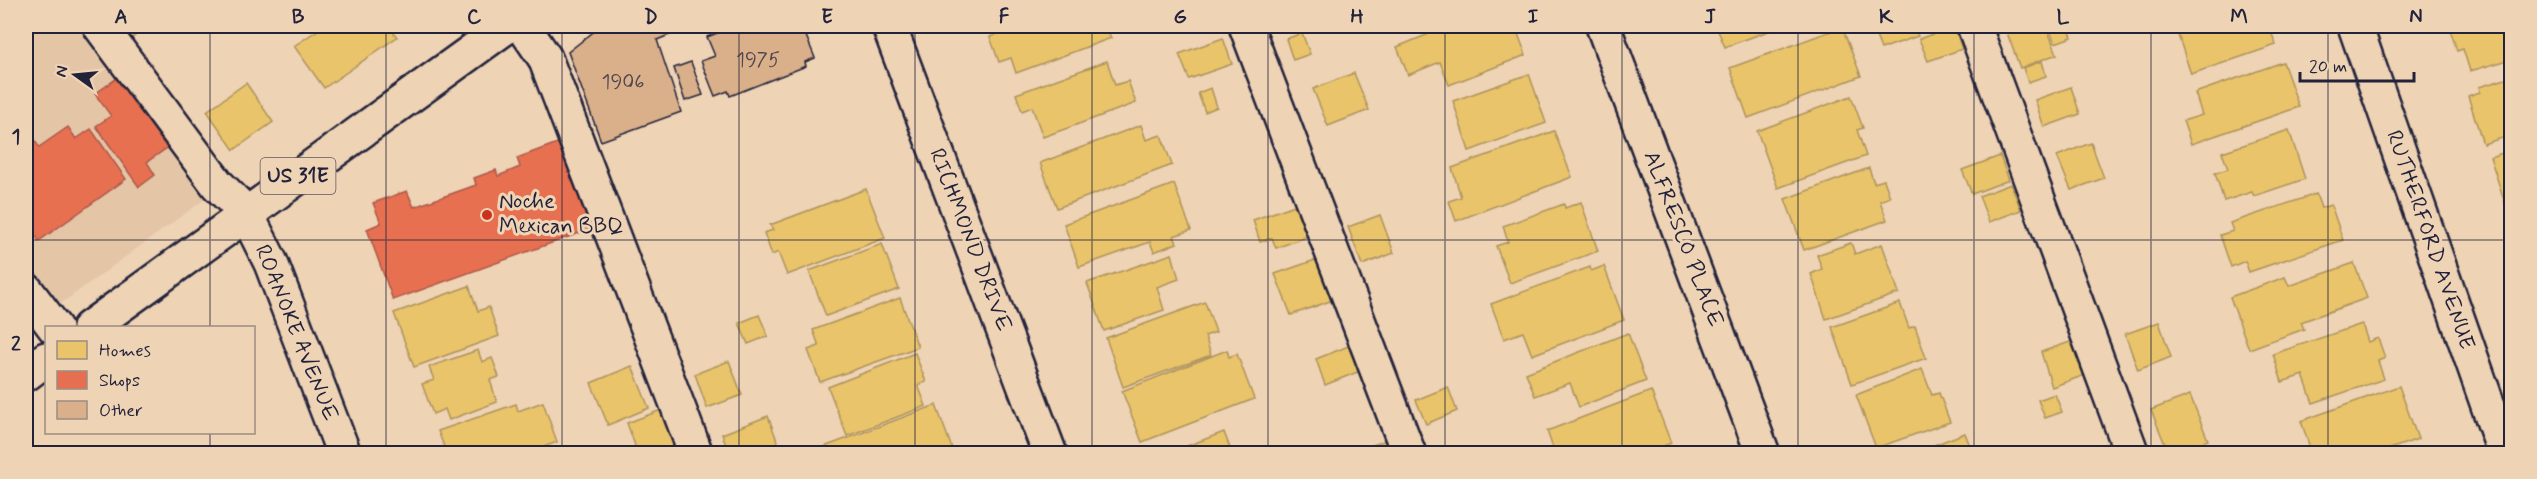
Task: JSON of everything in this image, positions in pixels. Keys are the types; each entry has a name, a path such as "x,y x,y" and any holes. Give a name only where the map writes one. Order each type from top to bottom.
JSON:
{"street":[{"name":"ROANOKE AVENUE","path":"100,26 217,184 246,213 271,263 344,453"},
{"name":"RICHMOND DRIVE","path":"890,26 1050,453"},
{"path":"1246,26 1409,453"},
{"name":"ALFRESCO PLACE","path":"1603,26 1763,453"},
{"path":"1974,26 2132,453"},
{"name":"RUTHERFORD AVENUE","path":"2355,26 2505,453"},
{"name":"US 31E","path":"90,326 503,28"},
{"path":"503,28 545,58 696,453"},
{"path":"26,290 54,326"},
{"path":"26,374 45,360"}],"shaded area":[{"path":"26,26 113,26 231,180 26,329"}],"building: Homes":[{"path":"120,26 148,26 131,39"},
{"path":"324,26 389,26 397,37 324,88 294,46"},
{"path":"999,26 1106,26 1111,38 1016,73 1011,58 999,62 990,37 1002,32"},
{"path":"1438,26 1515,26 1526,55 1449,85 1440,62 1408,75 1397,47 1429,34 1428,29"},
{"path":"1716,26 1782,26 1725,47"},
{"path":"1872,26 1914,26 1918,36 1881,49"},
{"path":"1954,26 1962,49 1928,61 1919,39"},
{"path":"2019,26 2046,26 2057,54 2020,68 2006,30"},
{"path":"2068,26 2072,37 2055,43 2050,31"},
{"path":"2175,26 2269,26 2276,45 2191,74"},
{"path":"2449,26 2512,26 2512,59 2470,71 2463,49 2457,51"},
{"path":"1842,27 1861,76 1748,118 1730,68"},
{"path":"1302,33 1310,54 1293,60 1286,39"},
{"path":"1223,38 1232,64 1189,79 1179,54"},
{"path":"1107,61 1115,85 1128,81 1136,103 1043,137 1032,107 1022,111 1016,94"},
{"path":"2042,61 2046,76 2028,82 2023,68"},
{"path":"2283,62 2299,107 2191,144 2183,121 2202,115 2195,93"},
{"path":"1354,73 1369,110 1328,126 1313,89"},
{"path":"1529,74 1546,123 1469,151 1453,101"},
{"path":"2512,77 2512,135 2483,144 2468,96 2480,92 2479,87"},
{"path":"246,83 273,122 234,150 207,111"},
{"path":"2071,87 2080,114 2044,127 2035,100"},
{"path":"1211,88 1217,107 1205,112 1198,93"},
{"path":"1851,96 1863,128 1857,130 1866,156 1778,188 1757,131"},
{"path":"1141,125 1146,140 1161,135 1172,165 1057,208 1040,163"},
{"path":"2289,130 2305,179 2254,196 2252,192 2224,201 2215,173 2228,169 2222,152"},
{"path":"1554,131 1572,177 1456,221 1449,201 1461,197 1452,168"},
{"path":"2091,143 2104,178 2071,190 2057,156"},
{"path":"2512,150 2512,204 2506,206 2490,157"},
{"path":"2000,156 2009,180 1972,194 1962,170"},
{"path":"1869,168 1874,183 1884,180 1890,197 1880,201 1887,220 1804,250 1785,199"},
{"path":"1174,184 1191,230 1174,236 1177,243 1154,252 1150,242 1079,267 1064,224"},
{"path":"2011,184 2021,210 1989,222 1979,196"},
{"path":"866,189 885,238 787,275 778,252 772,255 764,233 773,230 770,225"},
{"path":"2316,194 2321,208 2331,205 2343,240 2249,272 2245,261 2231,267 2220,235 2233,231 2230,223"},
{"path":"1581,202 1598,251 1510,283 1496,246 1508,242 1503,226 1564,204 1565,208"},
{"path":"1300,203 1311,235 1276,248 1272,238 1260,242 1253,220"},
{"path":"1380,215 1394,253 1362,265 1348,227"},
{"path":"1851,243 1855,254 1882,244 1899,293 1826,319 1811,274 1822,269 1817,255"},
{"path":"882,244 899,289 826,316 809,271"},
{"path":"1172,254 1179,279 1157,287 1164,310 1104,331 1087,283"},
{"path":"1318,259 1333,300 1291,315 1275,274"},
{"path":"2354,263 2367,298 2301,322 2304,329 2249,349 2230,297 2285,277 2289,286"},
{"path":"1604,266 1624,320 1532,355 1523,332 1504,339 1491,304 1590,267 1591,271"},
{"path":"469,286 478,311 489,307 499,336 414,367 394,313"},
{"path":"900,298 918,347 820,382 808,350 819,346 813,330"},
{"path":"1205,302 1216,332 1205,336 1211,355 1123,387 1106,338"},
{"path":"1900,303 1909,328 1915,326 1926,358 1852,384 1832,327"},
{"path":"759,315 768,336 748,344 739,323"},
{"path":"2159,322 2171,357 2138,370 2125,334"},
{"path":"2362,324 2368,342 2378,338 2385,358 2378,361 2384,379 2313,403 2303,375 2282,382 2273,354"},
{"path":"1628,333 1646,381 1579,407 1570,383 1535,396 1526,373"},
{"path":"2073,341 2085,375 2052,387 2041,352"},
{"path":"1351,345 1360,371 1325,385 1316,359"},
{"path":"478,350 482,362 492,358 494,363 499,377 490,380 497,402 449,420 445,409 433,414 422,384 434,380 429,367"},
{"path":"1227,350 1229,357 1237,354 1254,399 1142,442 1122,391"},
{"path":"915,353 926,382 918,385 926,406 847,436 828,387"},
{"path":"729,361 742,395 707,408 695,374"},
{"path":"632,366 649,408 608,425 591,383"},
{"path":"1922,369 1932,395 1939,393 1950,422 1876,448 1856,395"},
{"path":"2399,386 2418,439 2376,454 2312,454 2301,421"},
{"path":"1448,387 1457,411 1426,424 1416,400"},
{"path":"1651,391 1671,443 1644,454 1555,454 1547,431"},
{"path":"2055,394 2062,412 2045,418 2038,400"},
{"path":"2190,395 2208,440 2169,454 2151,410"},
{"path":"543,402 557,442 525,454 447,454 438,431 516,404 518,411"},
{"path":"936,405 954,454 826,454 824,447"},
{"path":"664,409 678,448 663,454 638,454 627,423"},
{"path":"768,416 782,454 729,454 722,434"},
{"path":"1224,432 1231,451 1241,448 1243,454 1166,454"},
{"path":"1965,433 1973,454 1911,454"},
{"path":"1386,440 1391,454 1349,454"},
{"path":"2111,442 2115,454 2078,454"}],"building: Shops":[{"path":"117,78 167,148 147,162 155,175 139,187 96,126 111,116 95,94"},
{"path":"68,127 76,139 91,129 126,179 39,241 26,222 26,128 39,147"},
{"name":"Noche Mexican BBQ","path":"568,139 599,226 393,300 367,229 381,223 373,203 407,191 414,207 476,185 474,178 496,170 498,176 520,167 517,158"}],"building: Other":[{"path":"601,26 691,26 657,40 681,112 601,141 568,52"},
{"path":"735,26 802,26 815,58 805,62 806,66 730,96 728,91 715,96 701,61 715,56 707,37"},
{"path":"691,62 703,95 685,101 674,68"}],"place":[{"name":"Noche Mexican BBQ","path":"487,215"}]}
